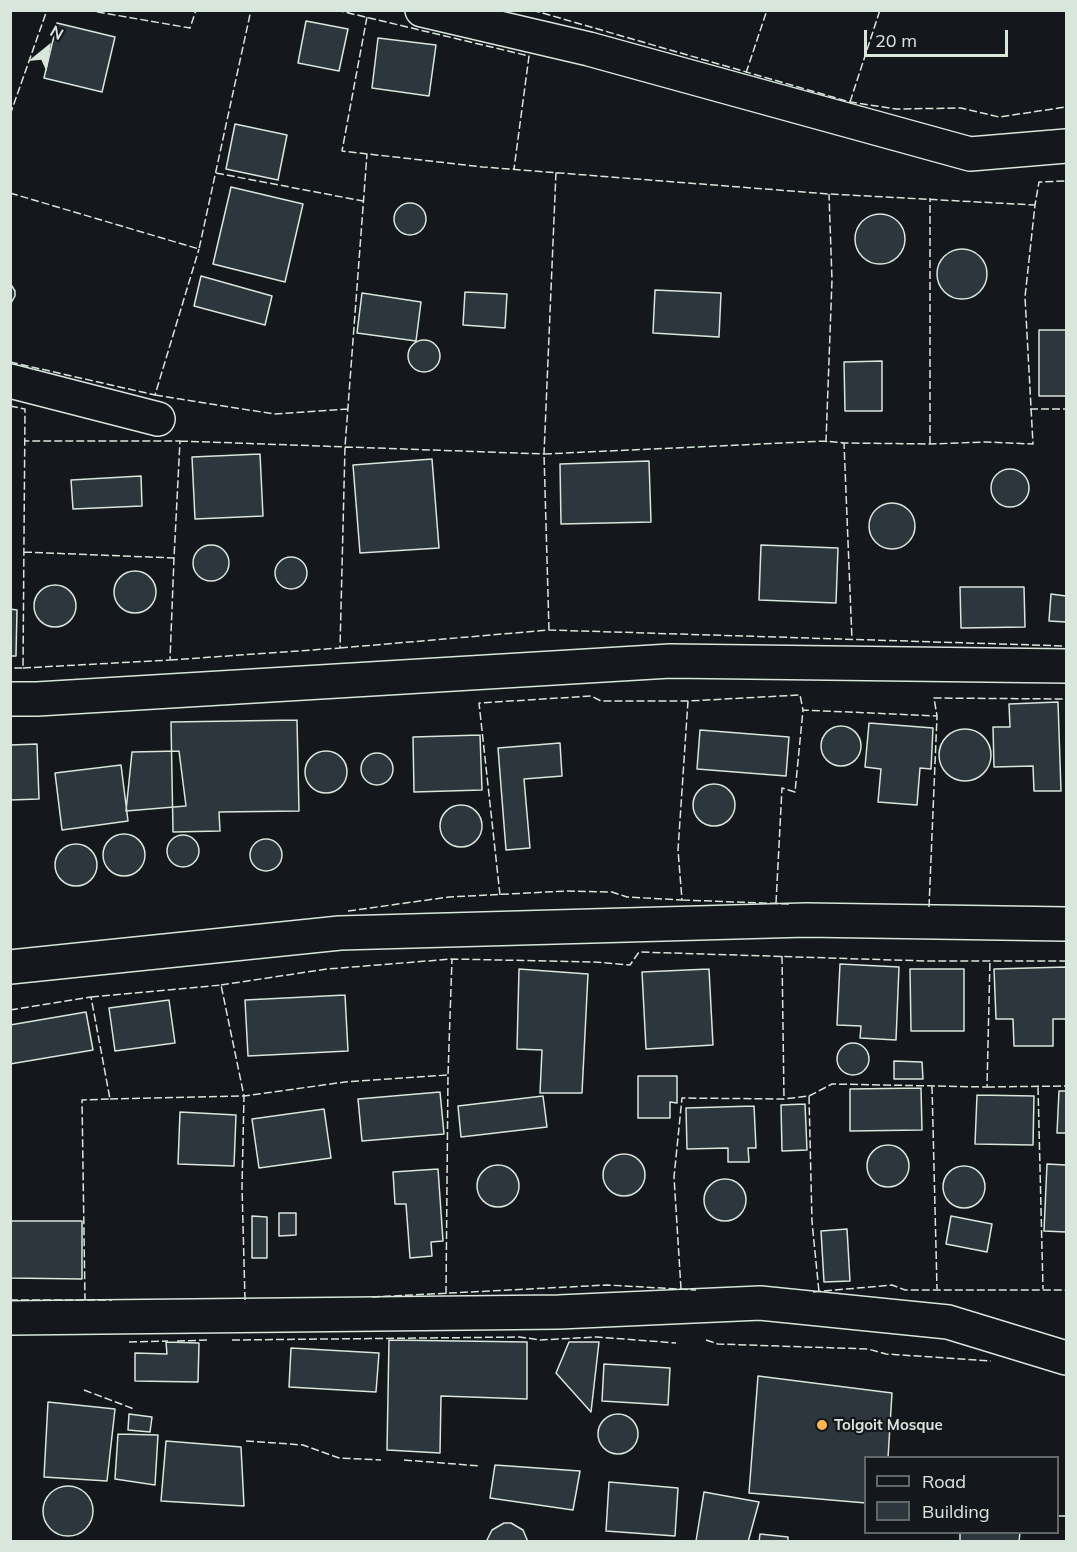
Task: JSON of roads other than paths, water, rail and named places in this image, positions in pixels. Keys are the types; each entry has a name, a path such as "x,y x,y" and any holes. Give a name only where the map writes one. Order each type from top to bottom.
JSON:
{"street":[{"path":"422,10 590,49 970,154 1066,146"},
{"path":"10,381 158,419"},
{"path":"10,699 670,661 1066,666"},
{"path":"10,967 340,933 806,920 1066,924"},
{"path":"10,1318 559,1312 760,1303 948,1322 1066,1358"}],"place":[{"name":"Tolgoit Mosque","path":"822,1425"}]}
